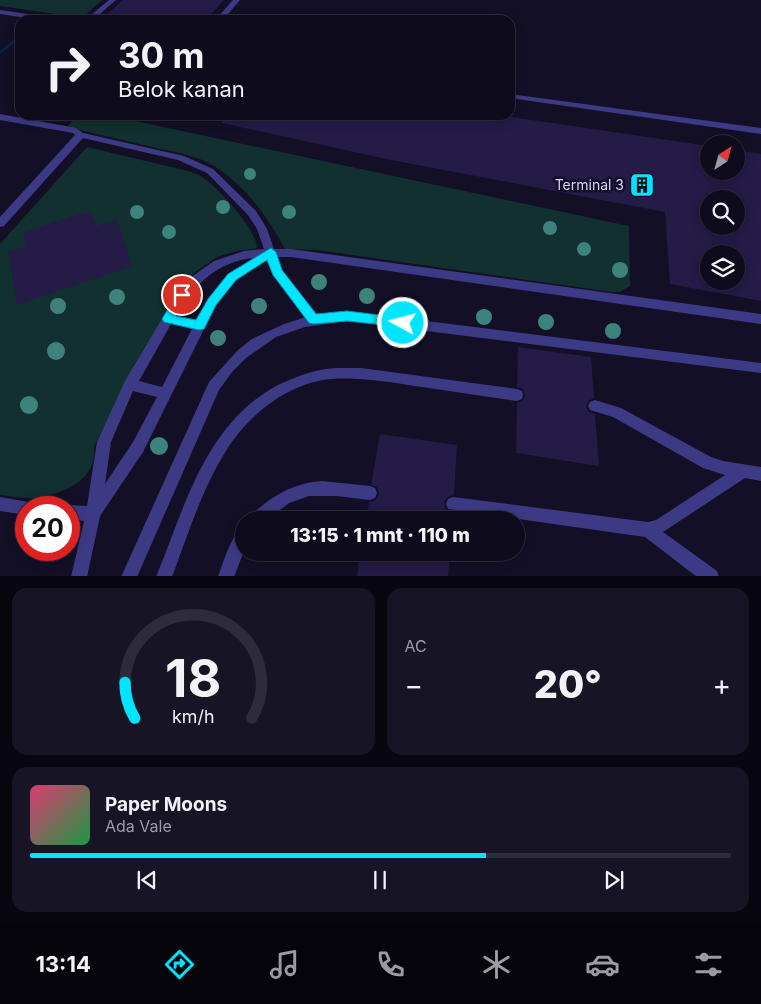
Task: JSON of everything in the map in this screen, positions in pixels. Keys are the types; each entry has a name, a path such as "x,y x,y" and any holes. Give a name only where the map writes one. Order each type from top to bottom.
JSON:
{"lane":[{"path":"95,15 113,0"},
{"path":"224,15 237,0"},
{"path":"0,12 22,15"},
{"path":"515,97 761,131"},
{"path":"0,118 76,131 80,135 181,158 210,171 252,213 262,228 277,272 314,319"},
{"path":"0,222 80,135"},
{"path":"94,514 138,447 212,302 232,277 271,252"},
{"path":"79,576 94,514 104,442 130,386 168,319 192,283 205,270 217,262 248,253 271,252 314,255 761,319"},
{"path":"129,576 214,386 228,366 245,349 283,328 314,319 347,316 761,368"},
{"path":"168,319 199,325"},
{"path":"164,576 210,464 231,430 258,405 284,388 312,376 336,373 361,374 517,395"},
{"path":"130,386 164,393"},
{"path":"595,406 616,412 708,463 723,468 761,474"},
{"path":"453,504 648,530 660,526 744,471"},
{"path":"266,511 288,495 323,486 370,493"},
{"path":"0,504 15,506"},
{"path":"80,513 94,514"},
{"path":"648,530 711,576"},
{"path":"226,576 235,552"}],"green space":[{"path":"0,0 102,0 85,15 62,15 0,6"},
{"path":"73,120 131,120 629,226 630,286 620,292 612,292 317,250 285,249 264,214 255,203 236,183 214,166 186,155 67,127"},
{"path":"87,147 188,171 200,176 209,182 235,209 250,230 257,247 217,257 194,273 172,303 94,446 94,459 85,476 70,487 46,496 15,497 0,495 0,244"}],"building":[{"path":"123,0 224,0 210,15 106,15"},
{"name":"Terminal 3","path":"515,117 700,145 700,180 745,180 745,151 761,154 761,301 702,290 745,290 745,245 700,245 700,290 670,284 665,212 391,160 222,123 222,120 515,120"},
{"path":"91,211 96,226 117,220 132,266 17,305 8,252 26,247 23,232"},
{"path":"518,347 591,357 594,398 588,401 586,407 589,412 595,414 599,466 516,453 517,403 523,401 525,395 523,389 517,387"},
{"path":"380,434 457,445 454,495 447,497 444,503 446,510 450,511 368,511 369,502 376,500 379,494 377,487 371,485"},
{"path":"359,561 449,561 448,576 357,576"}],"waterway":[{"path":"0,53 15,41"}],"place":[{"name":"Terminal 3","path":"642,185"}],"route":[{"path":"182,295 168,319 199,325 212,302 232,277 271,252 272,261 277,272 314,319 347,316 403,323"}]}
